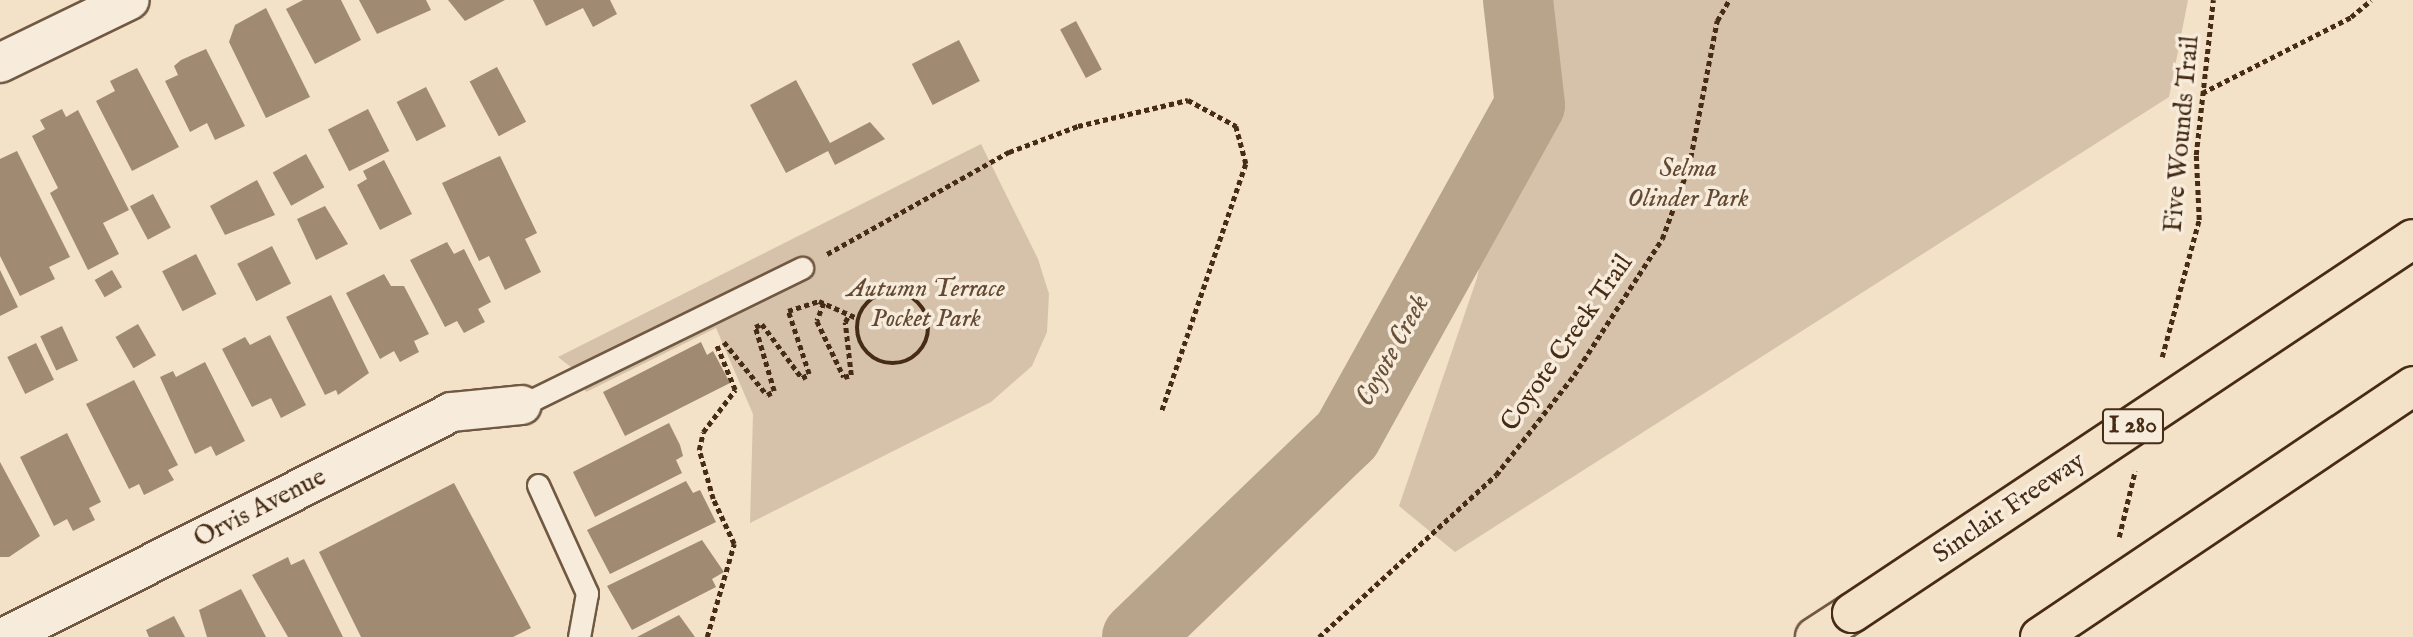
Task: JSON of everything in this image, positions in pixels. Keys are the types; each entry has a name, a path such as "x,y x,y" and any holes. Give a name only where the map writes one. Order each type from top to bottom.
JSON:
{"highway":[{"name":"Sinclair Freeway","path":"1815,637 2413,239"},
{"path":"2040,637 2413,386"}],"street":[{"path":"0,63 130,0"},
{"name":"Orvis Avenue","path":"5,637 452,412 522,405"}],"lane":[{"path":"522,405 802,268"},
{"path":"538,485 587,593 579,637"}],"path":[{"name":"Coyote Creek Trail","path":"1319,637 1496,475 1574,375 1654,250 1689,166 1717,21 1729,0"},
{"name":"Five Wounds Trail","path":"2160,365 2199,220 2196,155 2213,0"},
{"path":"2201,94 2351,17 2371,0"},
{"path":"802,268 1010,152 1078,126 1188,100 1236,126 1246,163 1162,411"},
{"path":"902,293 925,310 928,338 911,360 883,363 861,346 857,318 875,296 902,293"},
{"path":"717,346 726,341 767,395 774,391 755,327 762,324 802,377 809,373 788,311 824,303 857,318"},
{"path":"824,303 817,321 844,377 850,375 845,322 849,314"},
{"path":"702,315 735,390 703,432 699,450 713,499 734,544 708,637"},
{"path":"2118,542 2137,460"}],"green space":[{"name":"Selma Olinder Park","path":"1522,0 2188,0 2169,97 1455,552 1399,506 1477,278 1516,103"},
{"name":"Autumn Terrace Pocket Park","path":"981,144 1038,259 1049,294 1047,332 1032,366 991,402 750,523 753,414 716,328 586,392 576,371 558,357"}],"building":[{"path":"303,0 341,0 361,40 315,64 286,9"},
{"path":"359,0 426,0 431,10 377,34"},
{"path":"448,0 505,0 465,21"},
{"path":"533,0 610,0 617,14 593,27 583,8 546,26"},
{"path":"266,8 310,97 266,118 229,42 235,25"},
{"path":"1076,21 1102,70 1086,78 1060,29"},
{"path":"959,40 980,81 933,105 912,64"},
{"path":"206,49 245,126 215,140 207,123 190,132 165,81 178,75 174,66 181,60"},
{"path":"497,67 526,122 499,136 470,82"},
{"path":"137,68 179,147 132,171 96,101 115,91 110,81"},
{"path":"796,80 830,143 870,122 885,139 835,165 828,151 786,173 750,105"},
{"path":"426,87 446,126 417,141 397,102"},
{"path":"62,109 66,117 78,110 129,210 103,223 119,254 88,270 50,193 58,188 32,136 45,129 40,120"},
{"path":"368,109 389,151 349,171 328,129"},
{"path":"17,151 70,257 49,267 55,279 20,296 0,256 0,159"},
{"path":"306,154 324,187 291,206 273,172"},
{"path":"500,156 537,233 525,239 541,272 505,290 489,256 479,261 442,183"},
{"path":"384,160 412,214 380,230 357,185 367,179 363,171"},
{"path":"257,180 275,215 225,235 210,206"},
{"path":"153,194 171,228 148,240 130,206"},
{"path":"325,206 348,244 316,260 297,219"},
{"path":"447,242 454,254 464,249 491,302 478,309 485,322 464,333 457,321 445,327 410,260"},
{"path":"272,246 291,283 256,301 237,264"},
{"path":"196,254 216,294 183,311 162,271"},
{"path":"0,270 18,307 0,316"},
{"path":"112,270 122,287 105,297 95,280"},
{"path":"384,274 391,286 404,286 429,334 414,341 419,352 400,362 394,351 380,359 346,293"},
{"path":"331,295 369,373 338,395 336,390 325,395 286,317"},
{"path":"138,324 156,355 133,368 115,337"},
{"path":"62,326 78,360 56,371 40,336"},
{"path":"270,335 306,405 281,418 271,398 252,407 222,349 245,337 250,345"},
{"path":"701,342 707,355 713,351 730,383 625,436 603,392"},
{"path":"36,343 54,380 25,394 7,357"},
{"path":"205,362 245,441 216,456 211,446 195,454 160,377 173,371 176,377"},
{"path":"134,380 178,465 168,470 174,480 144,495 139,484 129,489 86,404"},
{"path":"669,423 683,456 676,460 682,473 595,517 573,472"},
{"path":"67,433 101,502 89,508 95,520 73,531 67,519 54,526 20,457"},
{"path":"0,462 40,536 9,557 0,557"},
{"path":"686,481 693,493 700,490 716,522 610,574 587,530"},
{"path":"454,483 531,628 513,637 361,637 319,552"},
{"path":"702,540 724,572 712,579 716,587 632,630 607,586"},
{"path":"288,557 291,565 304,559 343,637 288,637 252,575"},
{"path":"241,589 266,637 207,637 199,610"},
{"path":"679,615 695,637 637,637"},
{"path":"174,616 185,637 149,637 146,630"}],"waterway":[{"name":"Coyote Creek","path":"1137,637 1347,435 1530,105 1518,0"}]}
